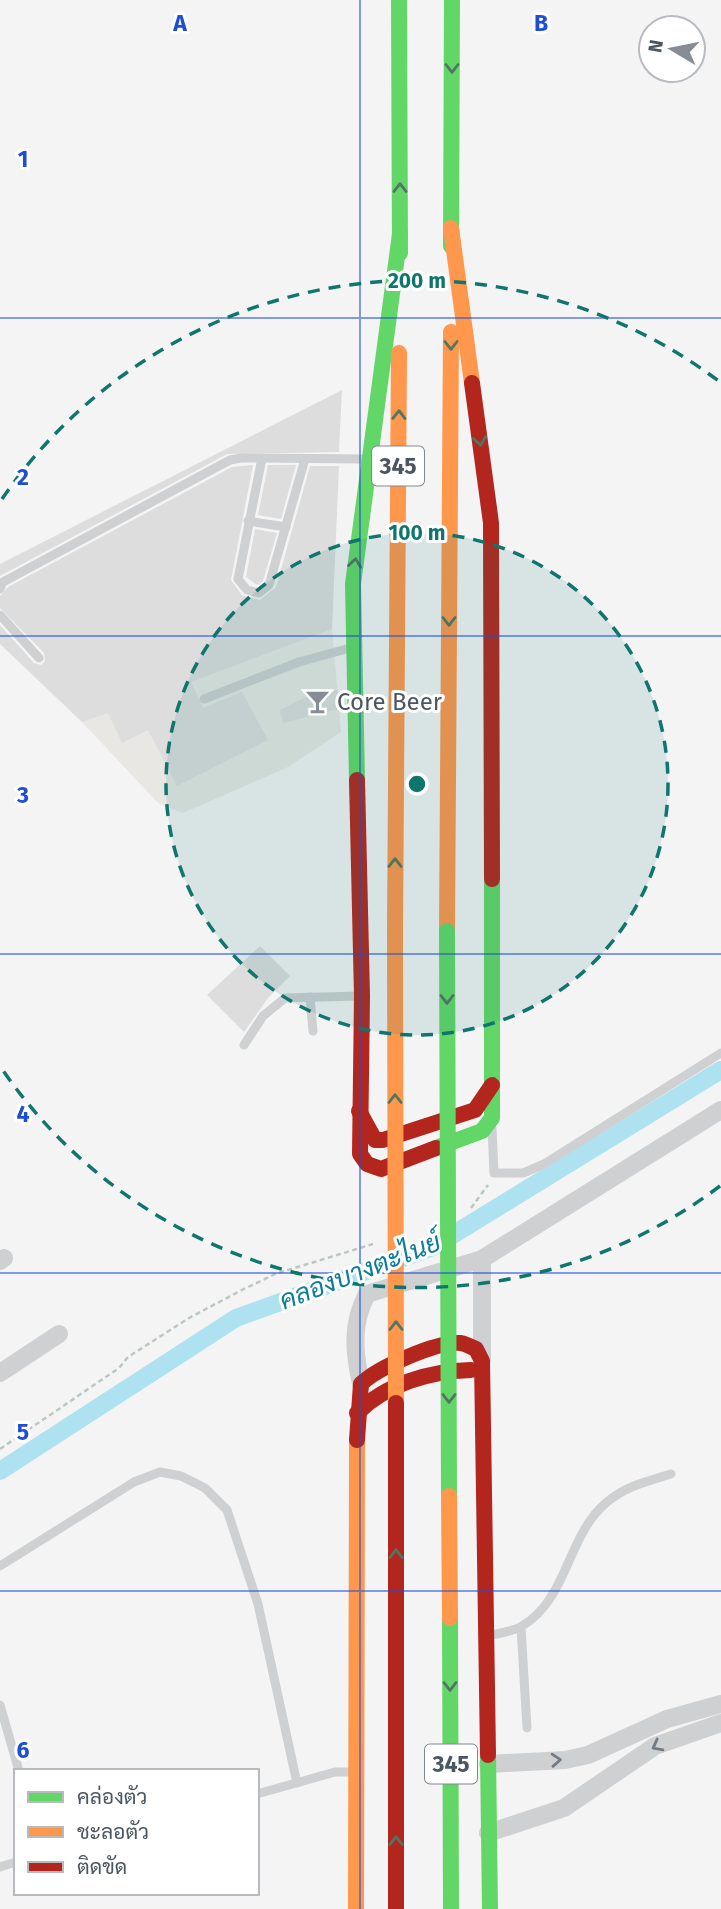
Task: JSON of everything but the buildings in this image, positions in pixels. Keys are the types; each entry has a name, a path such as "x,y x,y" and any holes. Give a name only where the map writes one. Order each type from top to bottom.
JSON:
{"main road":[{"name":"345","path":"395,1907 395,931 400,0"},
{"name":"345","path":"451,1909 447,931 452,0"},
{"path":"400,234 353,584 362,996 360,1154 367,1164 381,1169 482,1131 492,1118 491,523 451,228"},
{"path":"449,574 456,542 460,535 471,531 483,537 489,573"},
{"path":"356,639 359,599 377,590 391,599 397,627"},
{"path":"359,1109 370,1134 375,1140 383,1140 475,1110 492,1085"},
{"path":"356,1906 357,1413 361,1384 372,1373 442,1345 470,1345 476,1349 482,1361 490,1909"},
{"path":"357,1413 374,1396 440,1371 468,1368 476,1373 483,1396"}],"street":[{"path":"361,1384 354,1338 358,1312 367,1294 482,1259 721,1110"},
{"path":"482,1259 482,1361"},
{"path":"0,1373 58,1334"},
{"path":"488,1764 565,1760 588,1755 667,1719 721,1704"},
{"path":"488,1833 564,1808 655,1746 721,1723"},
{"path":"588,1755 599,1782"}],"lane":[{"path":"262,458 238,579 242,587 259,593 269,585 305,459"},
{"path":"0,589 3,582 230,460 370,459"},
{"path":"248,521 286,527"},
{"path":"0,615 39,658"},
{"path":"204,699 356,639"},
{"path":"244,1045 273,1004 285,998 362,996"},
{"path":"310,998 313,1031"},
{"path":"492,1118 494,1173 523,1173 544,1164 721,1053"},
{"path":"0,1566 134,1482 160,1472 181,1476 205,1488 228,1510 258,1604 297,1783"},
{"path":"486,1637 521,1628 544,1605 559,1585 578,1539 606,1503 632,1486 671,1474"},
{"path":"521,1628 527,1728"},
{"path":"0,1705 18,1769"},
{"path":"259,1793 335,1772 356,1772"}],"path":[{"path":"460,1212 472,1207 483,1196 494,1173"},
{"path":"0,1449 119,1368 128,1357 189,1318 275,1274 374,1244"}],"shaded area":[{"path":"332,629 341,732 288,767 183,813 158,803 82,722"}],"waterway":[{"name":"คลองบางตะไนย์","path":"0,1471 236,1318 433,1247 721,1070"}],"traffic: fast":[{"path":"399,0 400,253"},
{"path":"451,246 452,0"},
{"path":"357,780 353,584 400,234"},
{"path":"436,1148 482,1131 492,1118 492,879"},
{"path":"447,931 449,1496"},
{"path":"450,1618 451,1909"},
{"path":"488,1755 490,1909"}],"traffic: slow":[{"path":"451,228 472,383"},
{"path":"447,931 451,332"},
{"path":"395,931 399,353"},
{"path":"395,931 396,1403"},
{"path":"356,1909 357,1440"},
{"path":"449,1496 450,1618"}],"traffic: jam":[{"path":"472,383 491,523 492,879"},
{"path":"357,780 362,996 360,1154 367,1164 381,1169 436,1148"},
{"path":"359,1111 375,1140 383,1140 475,1110 492,1085"},
{"path":"357,1440 361,1384 408,1357 438,1346 461,1343 476,1349 482,1361 488,1755"},
{"path":"357,1413 381,1394 410,1381 440,1373 471,1370"},
{"path":"396,1403 396,1622"},
{"path":"396,1622 396,1909"}],"place":[{"name":"Core Beer","path":"317,702"}]}
